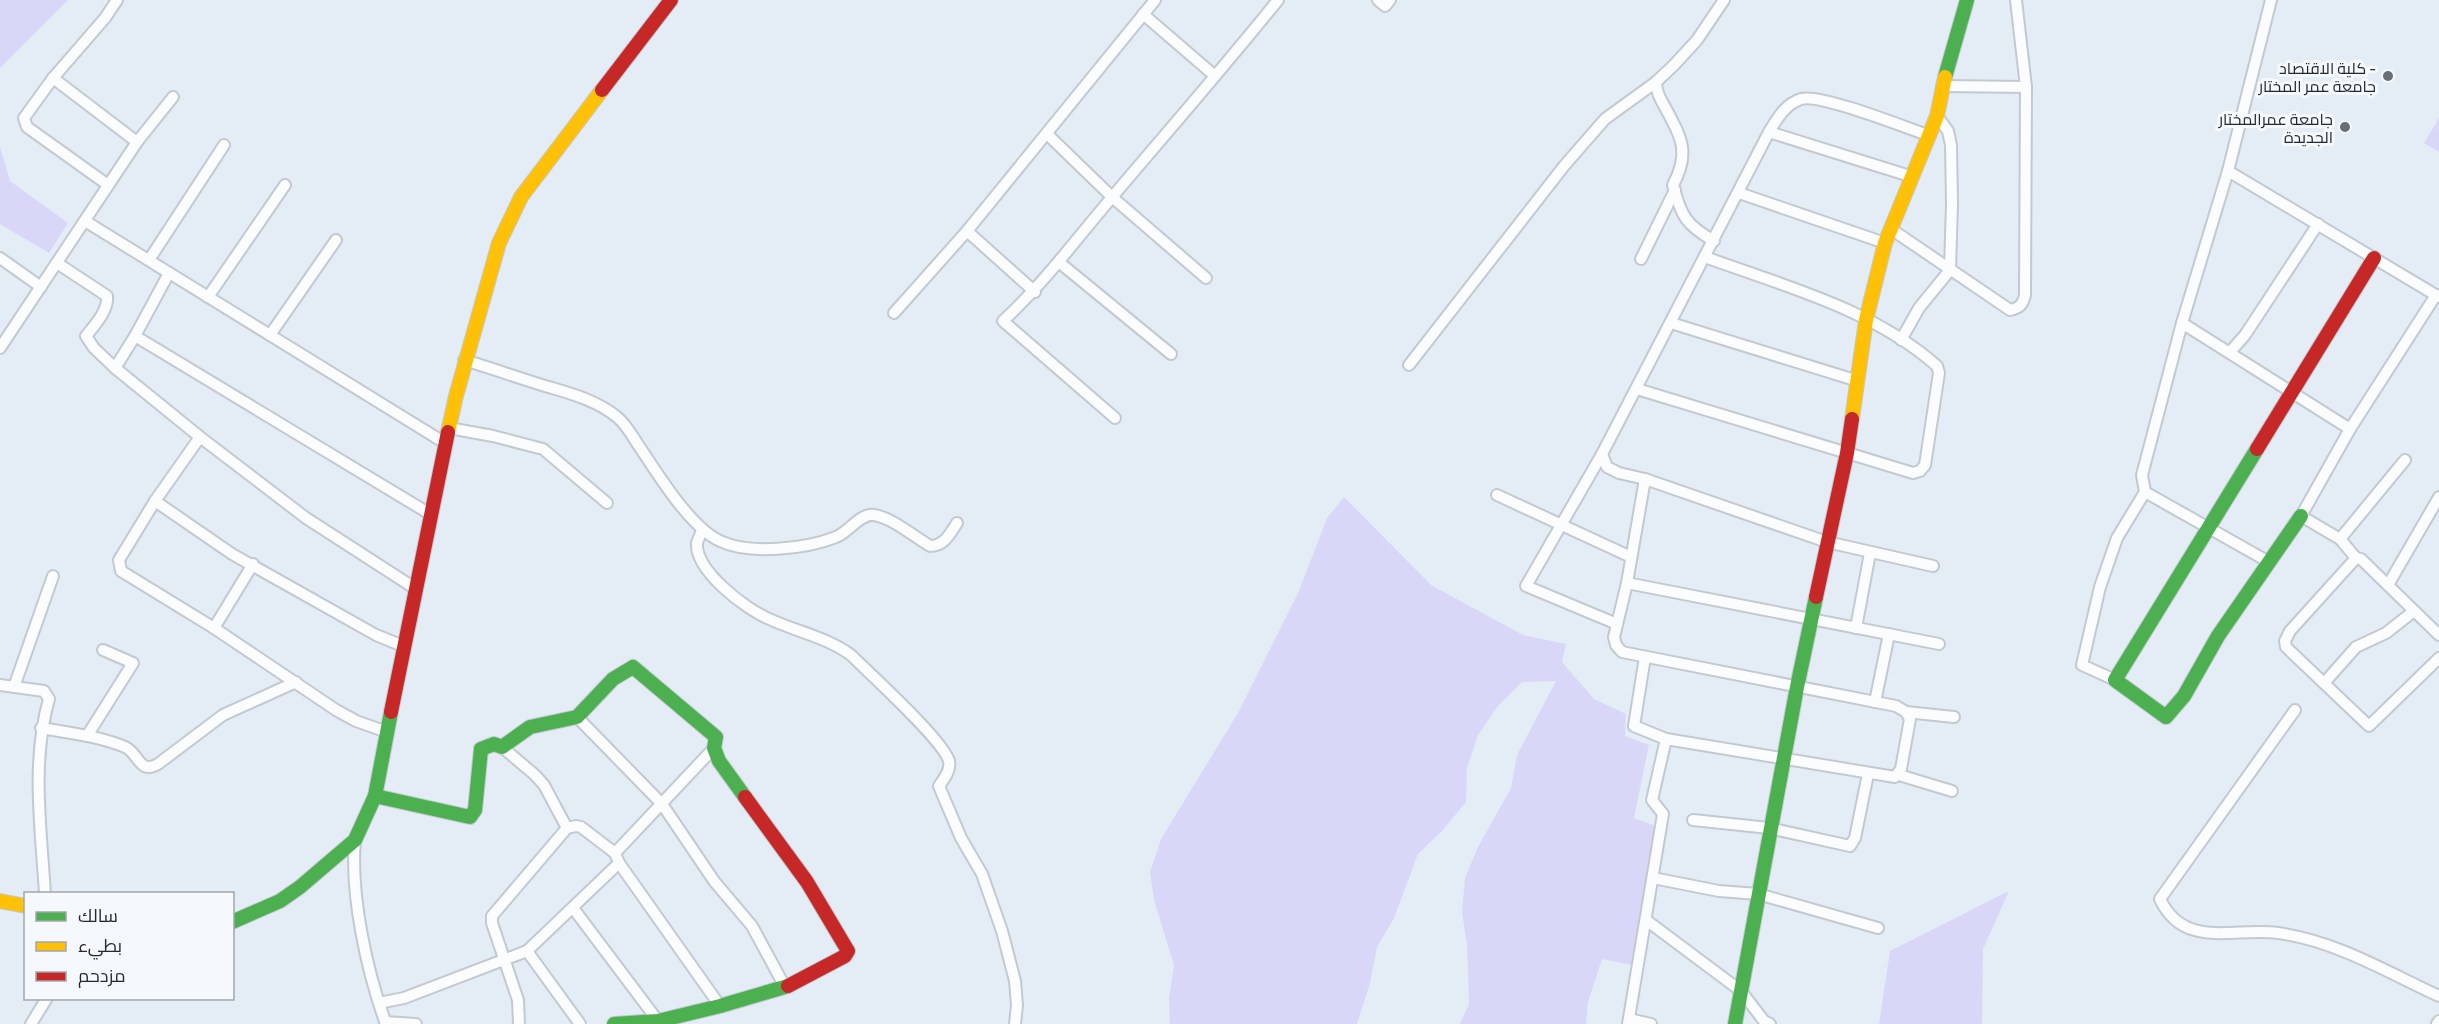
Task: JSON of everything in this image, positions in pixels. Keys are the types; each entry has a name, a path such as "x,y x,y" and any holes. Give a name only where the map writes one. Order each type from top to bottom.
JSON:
{"street":[{"path":"108,185 27,127 24,118 53,78 105,18 117,0"},
{"path":"416,1024 386,1023 368,961 353,861 355,840 375,796 430,514 464,360 499,243 521,197 671,0"},
{"path":"894,313 967,231 1155,0"},
{"path":"1115,418 1003,321 1035,292 1060,263 1112,197 1278,0"},
{"path":"1378,0 1385,6 1390,0"},
{"path":"1409,365 1564,166 1605,119 1656,82 1697,40 1724,0"},
{"path":"1735,1024 1769,828 1847,453 1866,320 1885,243 1930,136 1967,0"},
{"path":"1891,229 2010,310 2019,308 2024,303 2026,87 2016,0"},
{"path":"2228,171 2437,296 2350,429 2301,516 2218,636 2184,696 2166,717 2115,680 2082,665 2100,587 2114,547 2145,492 2142,475 2182,323 2228,171 2271,0"},
{"path":"1143,14 1215,76"},
{"path":"53,78 137,142"},
{"path":"1656,82 1656,90 1675,126 1683,148 1683,166 1673,185 1682,215 1696,231 1714,241"},
{"path":"1942,86 2026,87"},
{"path":"0,348 137,142 173,97"},
{"path":"1617,624 1526,586 1602,454 1781,113 1788,105 1800,99 1810,98 1930,136"},
{"path":"1901,340 1920,308 1950,270 1951,145 1948,131 1936,116"},
{"path":"1769,132 1913,177"},
{"path":"1047,134 1112,197 1206,278"},
{"path":"149,260 224,145"},
{"path":"208,297 285,185"},
{"path":"1641,259 1675,190"},
{"path":"1739,193 1885,243"},
{"path":"85,220 445,443"},
{"path":"2230,352 2246,335 2318,224"},
{"path":"967,231 1035,292"},
{"path":"270,335 336,240"},
{"path":"1637,389 1913,473 1920,471 1925,465 1939,374 1937,366 1901,340 1841,307 1705,257"},
{"path":"0,258 41,287"},
{"path":"2115,680 2374,258"},
{"path":"57,262 107,296 108,302 99,320 86,336 94,348 115,368 306,518 416,589"},
{"path":"1060,263 1171,354"},
{"path":"115,368 169,273"},
{"path":"1671,323 1858,381"},
{"path":"2182,323 2350,429"},
{"path":"135,336 430,514"},
{"path":"464,360 591,400 617,417 630,430 661,479 702,530 738,548 779,547 821,542 838,537 864,518 874,515 930,546 938,546 945,541 957,523"},
{"path":"449,428 543,449 607,503"},
{"path":"200,437 155,501 119,560 122,571 214,628 336,710 356,721 387,732"},
{"path":"1602,454 1608,467 1619,472 1827,542 1933,566"},
{"path":"2340,539 2405,460"},
{"path":"1645,479 1627,583 1614,637 1616,645 1622,652 1896,706 1906,712 1954,717"},
{"path":"2145,492 2269,562"},
{"path":"1497,495 1631,557"},
{"path":"2388,585 2439,497"},
{"path":"155,501 232,554 254,564 376,634 404,646"},
{"path":"2301,516 2340,539 2356,558 2361,559 2439,635"},
{"path":"702,530 697,544 702,565 719,583 761,615 837,646 851,655 932,736 945,753 949,761 949,769 939,786 961,838 982,874 1002,931 1016,981 1015,1024"},
{"path":"1856,628 1870,553"},
{"path":"2356,558 2290,632 2284,641 2286,647 2369,726 2375,723 2439,658"},
{"path":"214,628 254,564"},
{"path":"14,687 53,576"},
{"path":"1627,583 1939,644"},
{"path":"2325,682 2356,647 2386,633 2414,611"},
{"path":"1875,702 1889,634"},
{"path":"87,736 133,663 103,650"},
{"path":"1645,657 1634,726 1666,739 1784,757 1868,774 1890,777 1899,775 1952,790"},
{"path":"379,1003 404,999 526,951 573,908 662,804 714,748 717,741 716,736 633,667 613,679 577,717 530,727 502,747"},
{"path":"41,728 87,736 127,747 143,766 153,766 223,715 296,682"},
{"path":"0,685 44,692 49,699 41,728 38,784 45,892"},
{"path":"2295,710 2160,899 2165,910 2190,930 2207,934 2278,933 2338,947 2439,996"},
{"path":"1899,775 1910,719 1906,712"},
{"path":"577,717 662,804 714,881 752,926 785,987"},
{"path":"1650,1024 1628,1022 1663,814 1652,800 1666,739"},
{"path":"375,796 470,817 475,810 481,749 494,744 502,747 535,775 544,786 567,828"},
{"path":"614,1024 658,1021 785,987 845,956 848,951 847,945 807,882 719,761 714,748"},
{"path":"1693,820 1769,828 1850,846 1855,838 1868,774"},
{"path":"519,1024 518,1000 492,923 492,916 567,828 576,826 581,827 617,858 720,1006"},
{"path":"234,921 280,901 355,840"},
{"path":"1653,878 1719,891 1758,894 1878,927"},
{"path":"0,901 24,906"},
{"path":"573,908 658,1021"},
{"path":"1646,920 1741,991 1764,1021 1770,1024"},
{"path":"526,951 580,1024"},
{"path":"31,1024 46,1000"}],"shaded area":[{"path":"0,0 68,0 0,68"},
{"path":"2439,118 2439,152 2424,143"},
{"path":"0,147 10,181 68,223 49,253 0,224"},
{"path":"1344,497 1431,585 1523,635 1566,644 1562,662 1594,699 1626,714 1625,736 1649,745 1634,818 1656,826 1632,965 1602,959 1588,1002 1586,1024 1460,1024 1469,1004 1467,945 1462,912 1465,878 1478,847 1511,788 1517,755 1556,681 1522,682 1498,706 1478,735 1467,768 1466,802 1443,830 1418,854 1394,918 1377,947 1370,983 1357,1024 1170,1024 1169,999 1174,965 1154,900 1150,872 1161,839 1238,713 1299,591 1327,518"},
{"path":"2009,891 1983,949 1982,1024 1879,1024 1890,951"}],"traffic: fast":[{"path":"1945,77 1967,0"},
{"path":"2257,449 2115,680 2166,717 2184,696 2218,636 2301,516"},
{"path":"1735,1024 1797,687 1816,597"},
{"path":"375,796 470,817 475,810 481,749 494,744 502,747 530,727 577,717 613,679 633,667 716,737 714,748 719,761 745,797"},
{"path":"234,921 280,901 355,840 375,796 391,712"},
{"path":"614,1024 658,1021 788,986"}],"traffic: slow":[{"path":"1852,419 1866,320 1885,243 1937,116 1945,77"},
{"path":"448,432 499,243 521,197 602,90"},
{"path":"0,901 24,906"}],"traffic: jam":[{"path":"602,90 671,0"},
{"path":"2257,449 2374,258"},
{"path":"1816,597 1847,453 1852,419"},
{"path":"391,712 448,432"},
{"path":"745,797 807,882 848,951 845,956 788,986"}],"place":[{"name":"كلية الاقتصاد - جامعة عمر المختار","path":"2388,76"},
{"name":"جامعة عمرالمختار الجديدة","path":"2345,127"}]}
